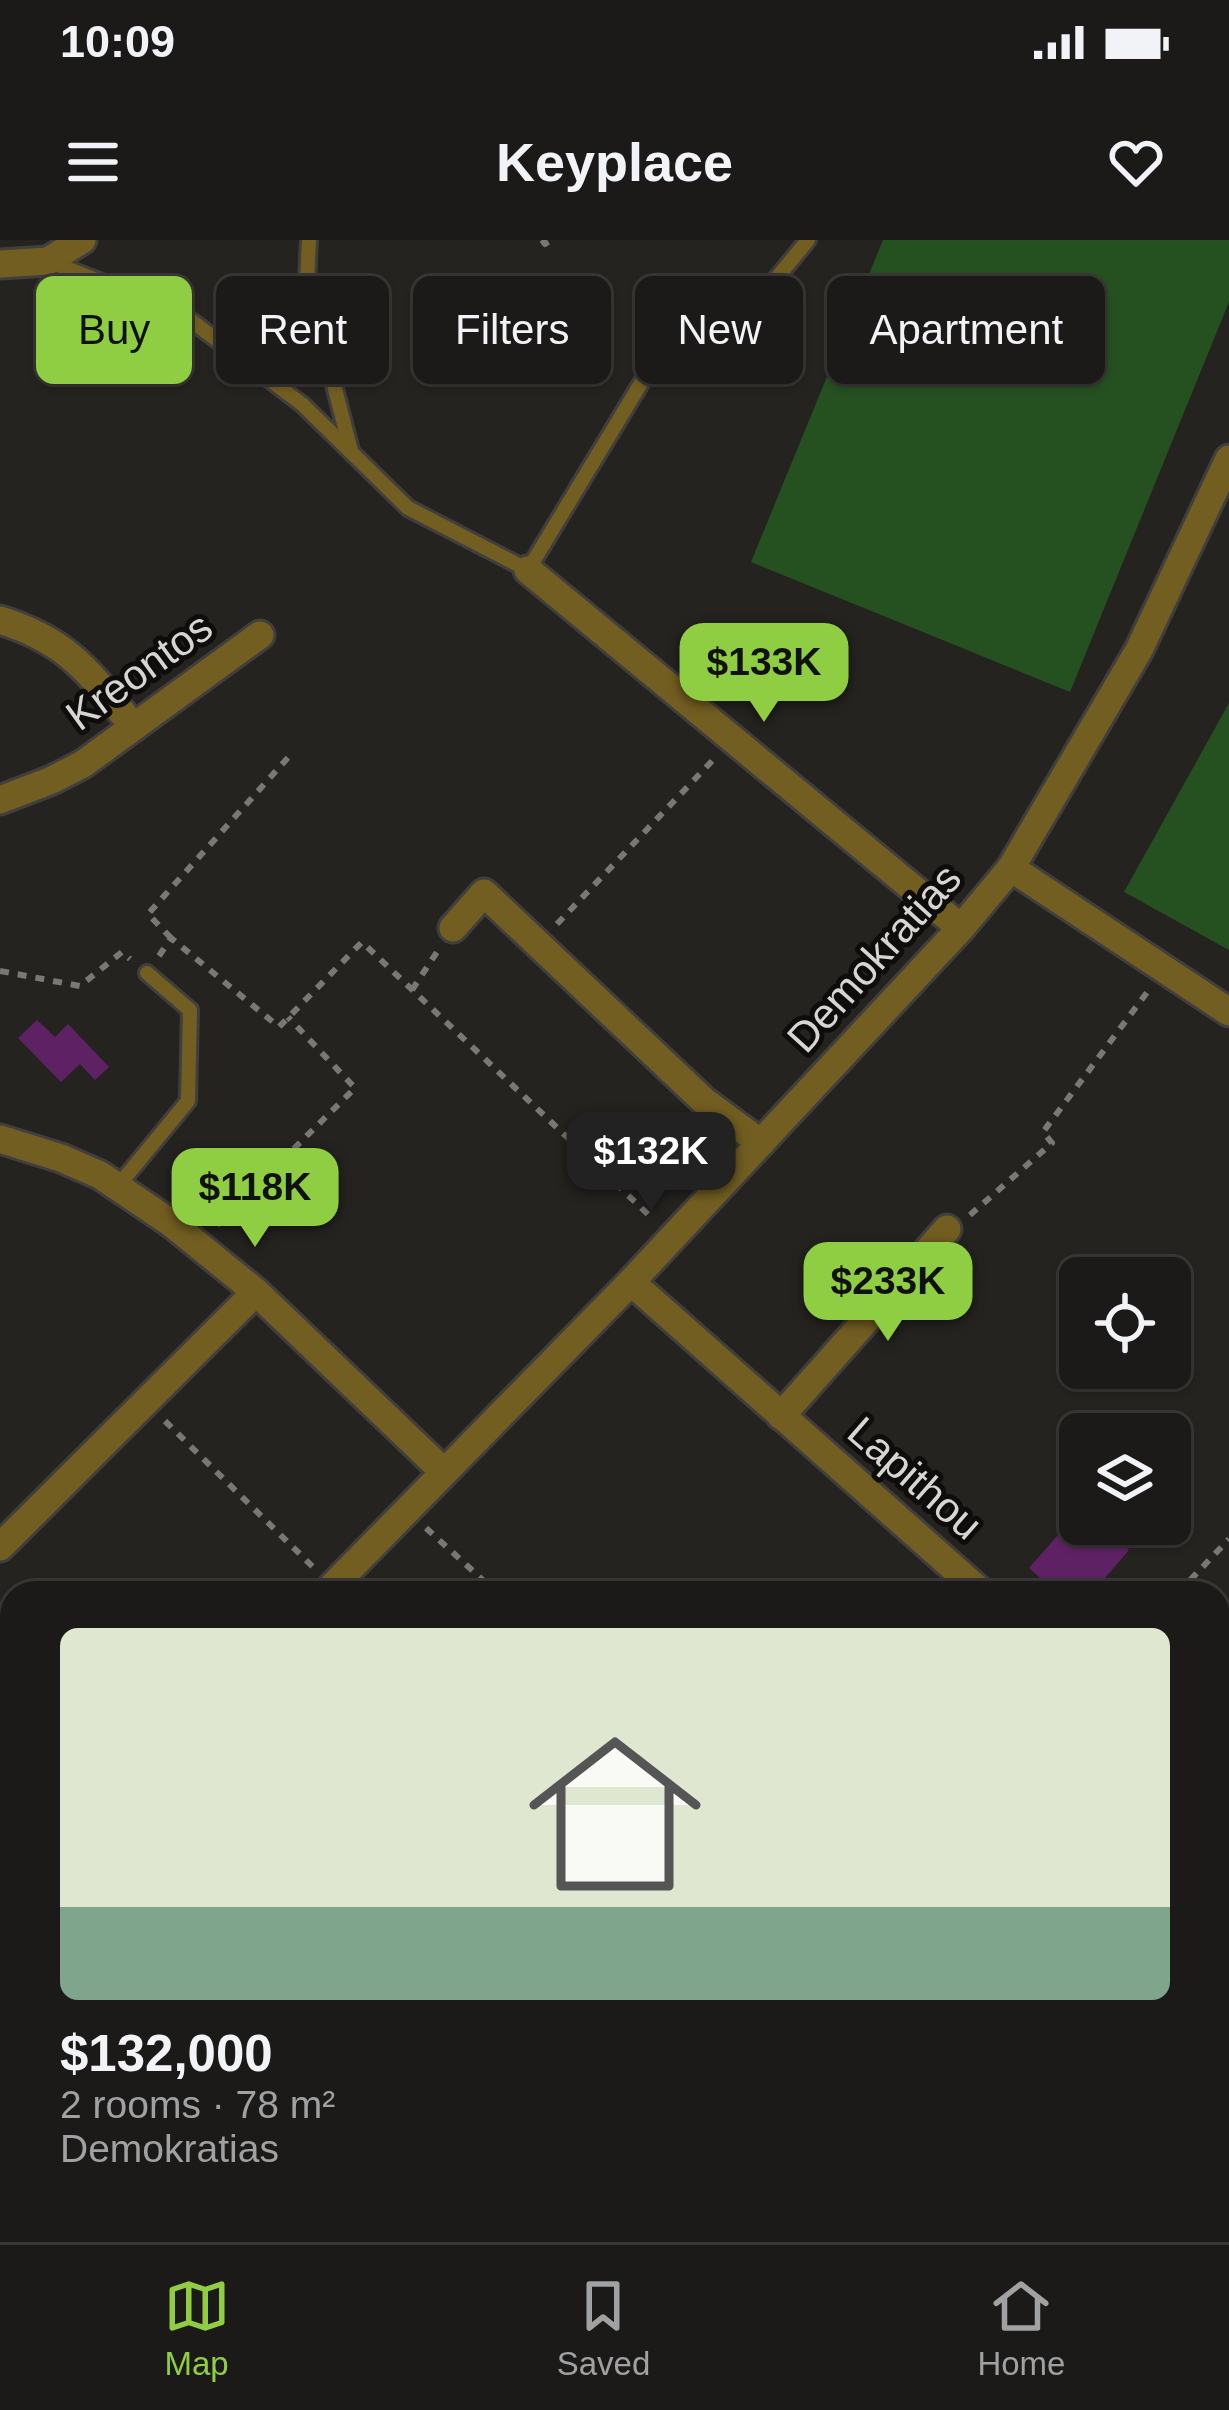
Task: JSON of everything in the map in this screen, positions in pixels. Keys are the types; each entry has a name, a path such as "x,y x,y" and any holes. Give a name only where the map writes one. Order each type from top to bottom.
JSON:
{"street":[{"path":"0,264 49,261 82,240"},
{"name":"Demokratias","path":"338,1581 631,1282 961,928 1011,868 1139,650 1229,459"},
{"path":"528,569 961,928"},
{"path":"0,620 57,644 134,727"},
{"name":"Kreontos","path":"0,800 83,764 260,635"},
{"path":"1011,868 1229,1012"},
{"path":"453,928 484,893 704,1101 760,1143"},
{"path":"0,1139 62,1158 118,1186 197,1244 256,1292 443,1471"},
{"path":"781,1416 947,1229"},
{"name":"Lapithou","path":"631,1282 968,1581"},
{"path":"0,1547 256,1292"}],"lane":[{"path":"309,240 307,280 351,452"},
{"path":"49,261 181,313 303,405 408,508 528,569 672,332 753,307 808,240"},
{"path":"118,1186 188,1101 190,1010 147,974"}],"path":[{"path":"537,944 733,740"},
{"path":"292,752 148,914 279,1027 362,941 672,1238"},
{"path":"412,990 453,928"},
{"path":"0,971 80,986 122,952 147,974 171,938"},
{"path":"947,1229 1052,1144 1043,1132 1164,970"},
{"path":"197,1244 355,1088 288,1017"},
{"path":"146,1402 320,1581"},
{"path":"406,1510 484,1581"},
{"path":"1189,1581 1229,1539"}],"green space":[{"path":"883,240 1229,240 1229,302 1070,692 751,562 827,377 827,384 1105,384 1105,276 868,276"},
{"path":"1229,703 1229,950 1124,892"}],"building":[{"path":"37,1020 55,1037 68,1024 109,1067 95,1080 80,1064 61,1082 18,1038"},
{"path":"1059,1534 1059,1545 1123,1545 1129,1550 1102,1581 1044,1581 1029,1568"}]}
